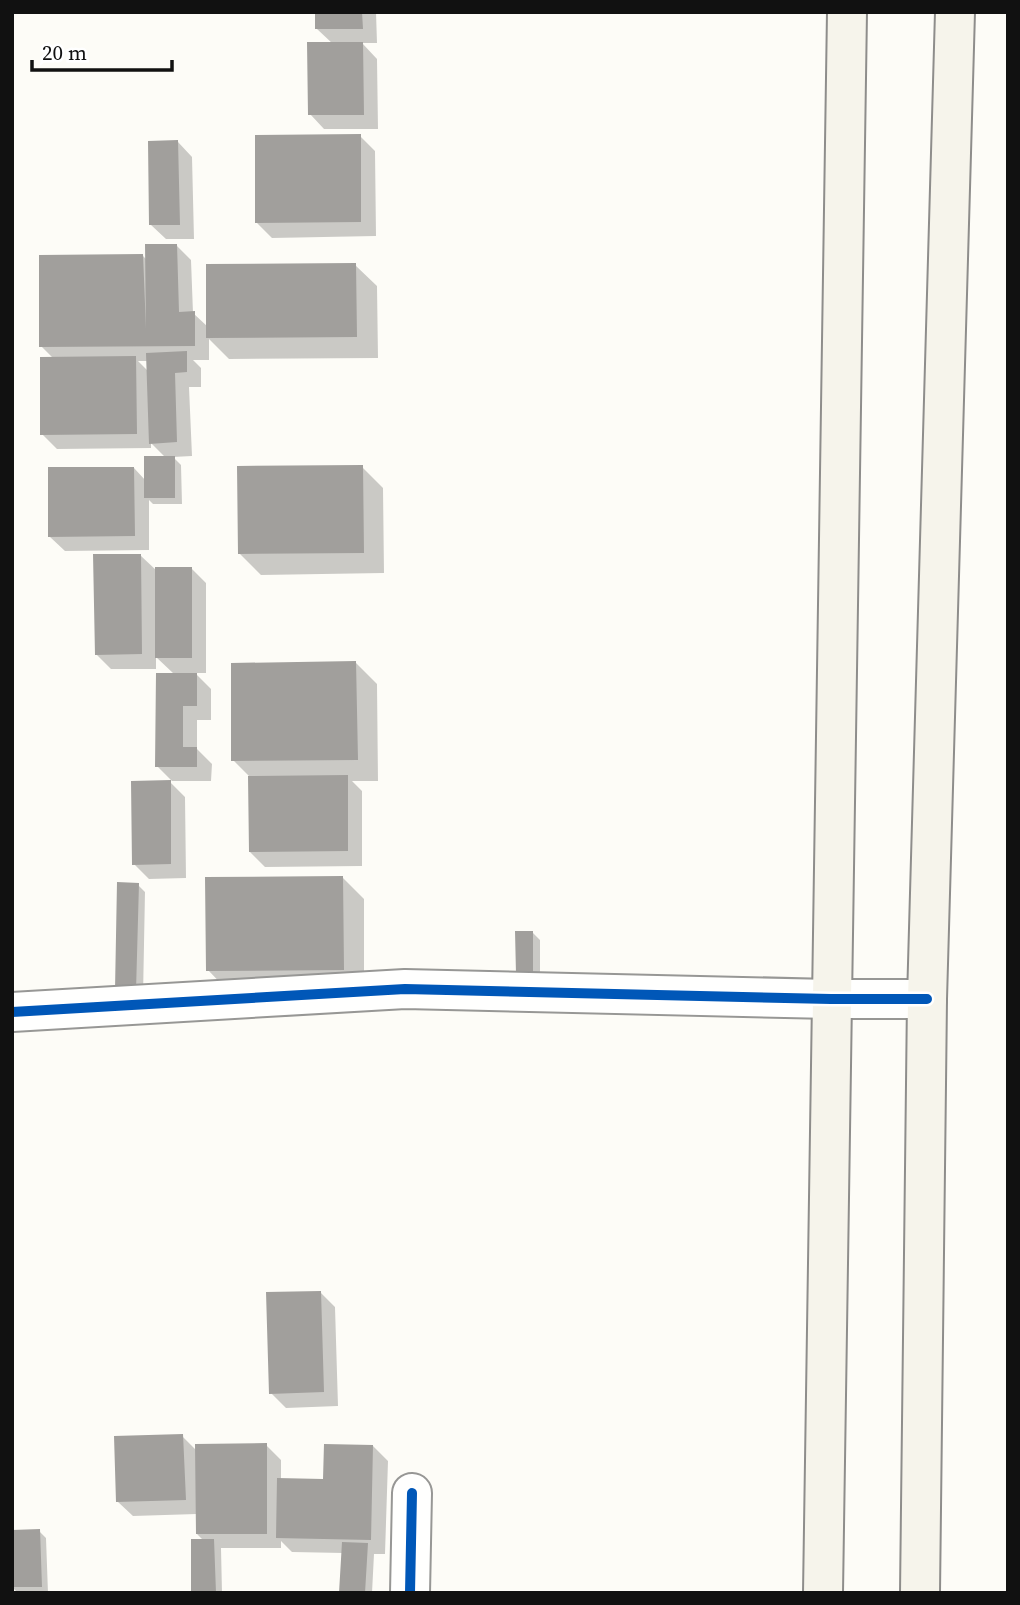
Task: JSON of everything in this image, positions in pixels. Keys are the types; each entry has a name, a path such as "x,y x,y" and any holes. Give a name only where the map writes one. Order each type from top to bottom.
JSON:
{"main road":[{"path":"823,1593 847,12"},
{"path":"920,1593 927,999 955,12"}],"street":[{"path":"12,1012 405,989 927,999"},
{"path":"410,1593 412,1493"}],"building":[{"path":"315,12 362,12 363,29 315,29"},
{"path":"307,42 363,42 364,115 308,115"},
{"path":"361,134 361,222 255,223 255,135"},
{"path":"178,140 180,225 149,225 148,141"},
{"path":"145,244 177,244 179,312 195,311 195,346 39,347 39,255 143,254 146,329"},
{"path":"356,263 357,337 206,338 206,264"},
{"path":"187,351 187,372 175,373 177,442 149,444 146,353"},
{"path":"136,356 137,434 40,435 40,357"},
{"path":"144,456 175,456 175,498 144,498"},
{"path":"363,465 364,553 238,554 237,466"},
{"path":"48,467 134,467 135,536 48,537"},
{"path":"93,554 141,554 142,654 95,655"},
{"path":"155,567 192,567 192,658 155,658"},
{"path":"356,661 358,760 231,761 231,663"},
{"path":"156,673 197,673 197,706 183,706 183,747 197,747 197,767 155,767"},
{"path":"348,775 348,851 249,852 248,776"},
{"path":"171,780 171,864 132,865 131,781"},
{"path":"343,876 344,970 206,971 205,877"},
{"path":"117,882 139,883 136,991 115,990"},
{"path":"515,931 533,931 533,974 516,974"},
{"path":"321,1291 324,1392 269,1394 266,1292"},
{"path":"183,1434 186,1500 116,1502 114,1436"},
{"path":"267,1443 267,1534 196,1534 195,1444"},
{"path":"324,1444 373,1445 371,1540 276,1538 277,1478 323,1479"},
{"path":"40,1529 42,1587 12,1587 12,1530"},
{"path":"191,1539 214,1539 216,1593 191,1593"},
{"path":"342,1542 368,1543 365,1593 339,1593"}],"cycle path":[{"path":"12,1012 405,989 927,999"},
{"path":"410,1593 412,1493"}]}
